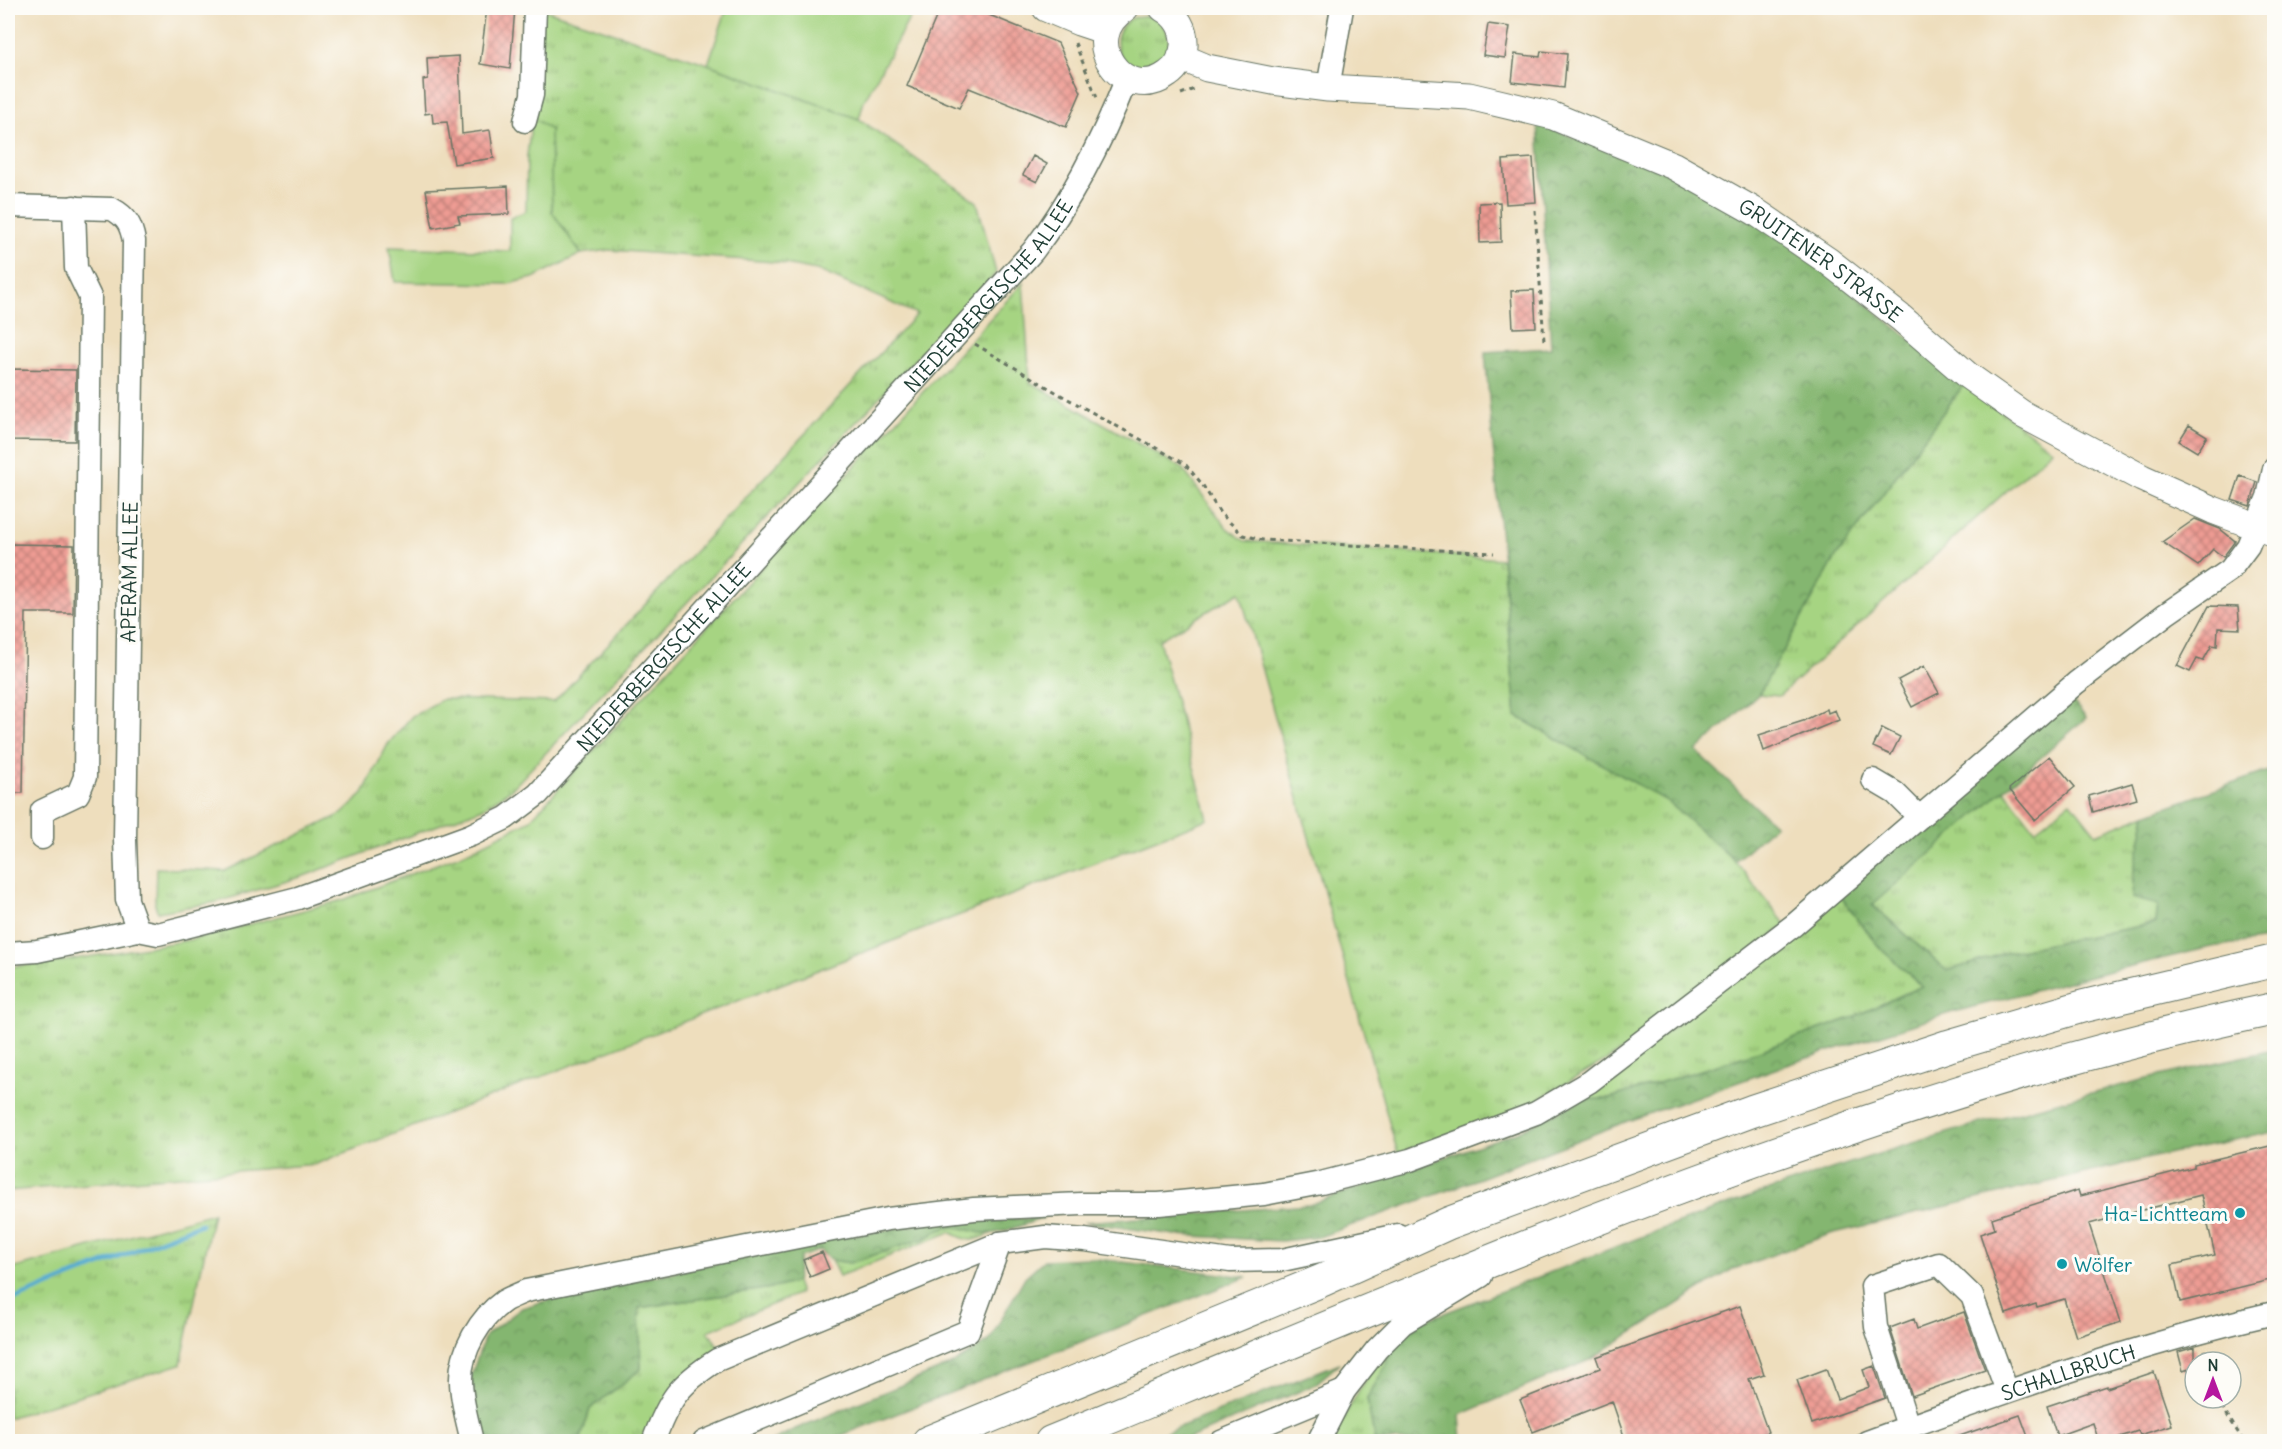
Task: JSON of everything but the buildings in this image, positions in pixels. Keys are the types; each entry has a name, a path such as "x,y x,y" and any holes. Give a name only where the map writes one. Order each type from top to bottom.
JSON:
{"highway":[{"path":"928,1442 1323,1280 1449,1223 1752,1111 1948,1046 2084,1006 2274,962"},
{"path":"1051,1442 1526,1248 1768,1155 1993,1080 2274,1009"}],"main road":[{"path":"1046,8 1106,30"},
{"path":"1125,8 1114,17 1106,30 1104,46 1109,61 1118,73 1127,78 1147,82 1162,78 1174,68 1184,49 1182,32 1175,18 1163,8"},
{"name":"GRUITENER STRASSE","path":"1181,57 1207,68 1236,75 1328,88 1468,96 1553,116 1674,166 1756,212 1828,261 1901,318 1967,375 2022,414 2142,478 2265,530"}],"street":[{"path":"525,121 532,95 535,8"},
{"path":"1328,88 1342,8"},
{"name":"NIEDERBERGISCHE ALLEE","path":"8,953 37,951 138,930 158,934 298,898 471,836 506,818 538,794 1033,251 1064,207 1115,107 1127,78"},
{"path":"8,206 74,207 76,268 90,297 85,777 78,794 42,811 42,838"},
{"name":"APERAM ALLEE","path":"74,207 112,209 123,216 131,227 134,241 125,839 127,900 138,930"},
{"path":"472,1442 461,1379 465,1356 474,1335 486,1317 505,1301 526,1291 888,1219 974,1209 1081,1204 1159,1204 1264,1194 1321,1184 1410,1160 1536,1113 1589,1082 1794,925 1918,816 2076,683 2166,614 2230,570 2248,546 2265,530 2268,497 2274,469"},
{"path":"1873,780 1895,793 1918,816"},
{"path":"653,1442 673,1396 692,1376 717,1360 1000,1243 1045,1237 1085,1240 1230,1261 1282,1260 1449,1223"},
{"path":"704,1442 968,1331 1000,1243"},
{"path":"1318,1442 1344,1391 1377,1348 1403,1323 1526,1248"},
{"path":"1908,1426 1876,1327 1872,1286 1938,1264 1972,1296 2007,1391"},
{"name":"SCHALLBRUCH","path":"1867,1442 2007,1391 2200,1330 2274,1313"},
{"path":"1221,1442 1344,1391"}],"path":[{"path":"1535,210 1544,341"},
{"path":"958,334 1059,394 1185,464 1202,484 1220,513 1243,535 1263,540 1494,553"},
{"path":"2223,1410 2244,1442"}],"green space":[{"path":"539,8 708,64 859,119 977,202 996,273 512,789 483,808 304,876 217,902 158,912 155,905 156,868 225,871 342,814 362,795 388,744 412,716 443,699 554,702 917,314 817,270 774,262 609,250 581,254 552,212 550,130 532,117"},
{"path":"727,8 915,8 864,101 859,119 708,64"},
{"path":"1143,16 1153,18 1161,24 1167,32 1169,42 1167,52 1161,60 1153,66 1143,68 1133,66 1125,60 1119,52 1117,42 1119,32 1125,24 1133,18"},
{"path":"532,117 550,130 552,212 581,254 533,278 508,284 395,282 389,247 510,251 510,218 526,211 527,156"},
{"path":"1538,124 1682,178 1779,234 1965,383 1836,557 1759,694 1696,751 1775,825 1735,861 1667,801 1516,716 1485,352 1551,348"},
{"path":"1023,283 1030,382 1182,468 1227,528 1245,541 1502,559 1516,716 1667,801 1735,861 1786,925 1629,1047 1513,1114 1398,1154 1240,592 1159,640 1208,819 316,1164 8,1191 8,967 52,963 189,940 343,900 463,854 529,821"},
{"path":"1965,383 2052,450 1779,696 1759,694 1836,557"},
{"path":"2067,694 2086,718 1872,905 1947,971 2009,952 2156,923 2158,905 2132,898 2134,871 2146,814 2274,769 2274,938 2211,947 1950,1013 1792,1063 1625,1122 1319,1237 1281,1241 1175,1235 1084,1222 1309,1205 1517,1132 1584,1099 1606,1099 1734,1060 1851,1018 1922,986 1880,948 1838,893"},
{"path":"2003,788 2035,830 2071,802 2096,834 2146,814 2134,871 2132,898 2158,904 2156,923 2009,952 1947,971 1872,904"},
{"path":"1838,893 1880,948 1922,986 1851,1018 1734,1060 1606,1099 1584,1099"},
{"path":"2274,1050 2274,1132 2171,1153 1830,1234 1731,1270 1596,1357 1460,1415 1462,1441 1375,1441 1367,1399 1386,1365 1390,1343 1418,1323 1718,1208 1824,1171 2015,1113"},
{"path":"213,1213 181,1364 8,1418 8,1270"},
{"path":"1044,1218 995,1233 955,1227 947,1228 928,1237 850,1263 831,1260 820,1250 800,1257 796,1282 778,1287 639,1308 641,1369 590,1409 580,1441 481,1441 471,1376 485,1336 522,1308 569,1294 841,1237 943,1221"},
{"path":"958,1226 993,1233 972,1240 950,1232 839,1276 831,1260 850,1263 928,1237 938,1230"},
{"path":"1089,1258 1247,1277 827,1441 772,1441 793,1430 955,1363 989,1341 1025,1277 1044,1260"},
{"path":"796,1282 800,1293 708,1331 720,1349 643,1441 580,1442 590,1409 641,1369 638,1308 778,1287"},
{"path":"1390,1343 1386,1365 1367,1399 1375,1441 1330,1442 1366,1378"},
{"path":"1340,1363 1314,1385 1183,1441 1144,1441"}],"waterway":[{"path":"8,1302 201,1224"}],"place":[{"name":"Ha-Lichtteam","path":"2240,1213"},
{"name":"Wölfer","path":"2062,1264"}]}
